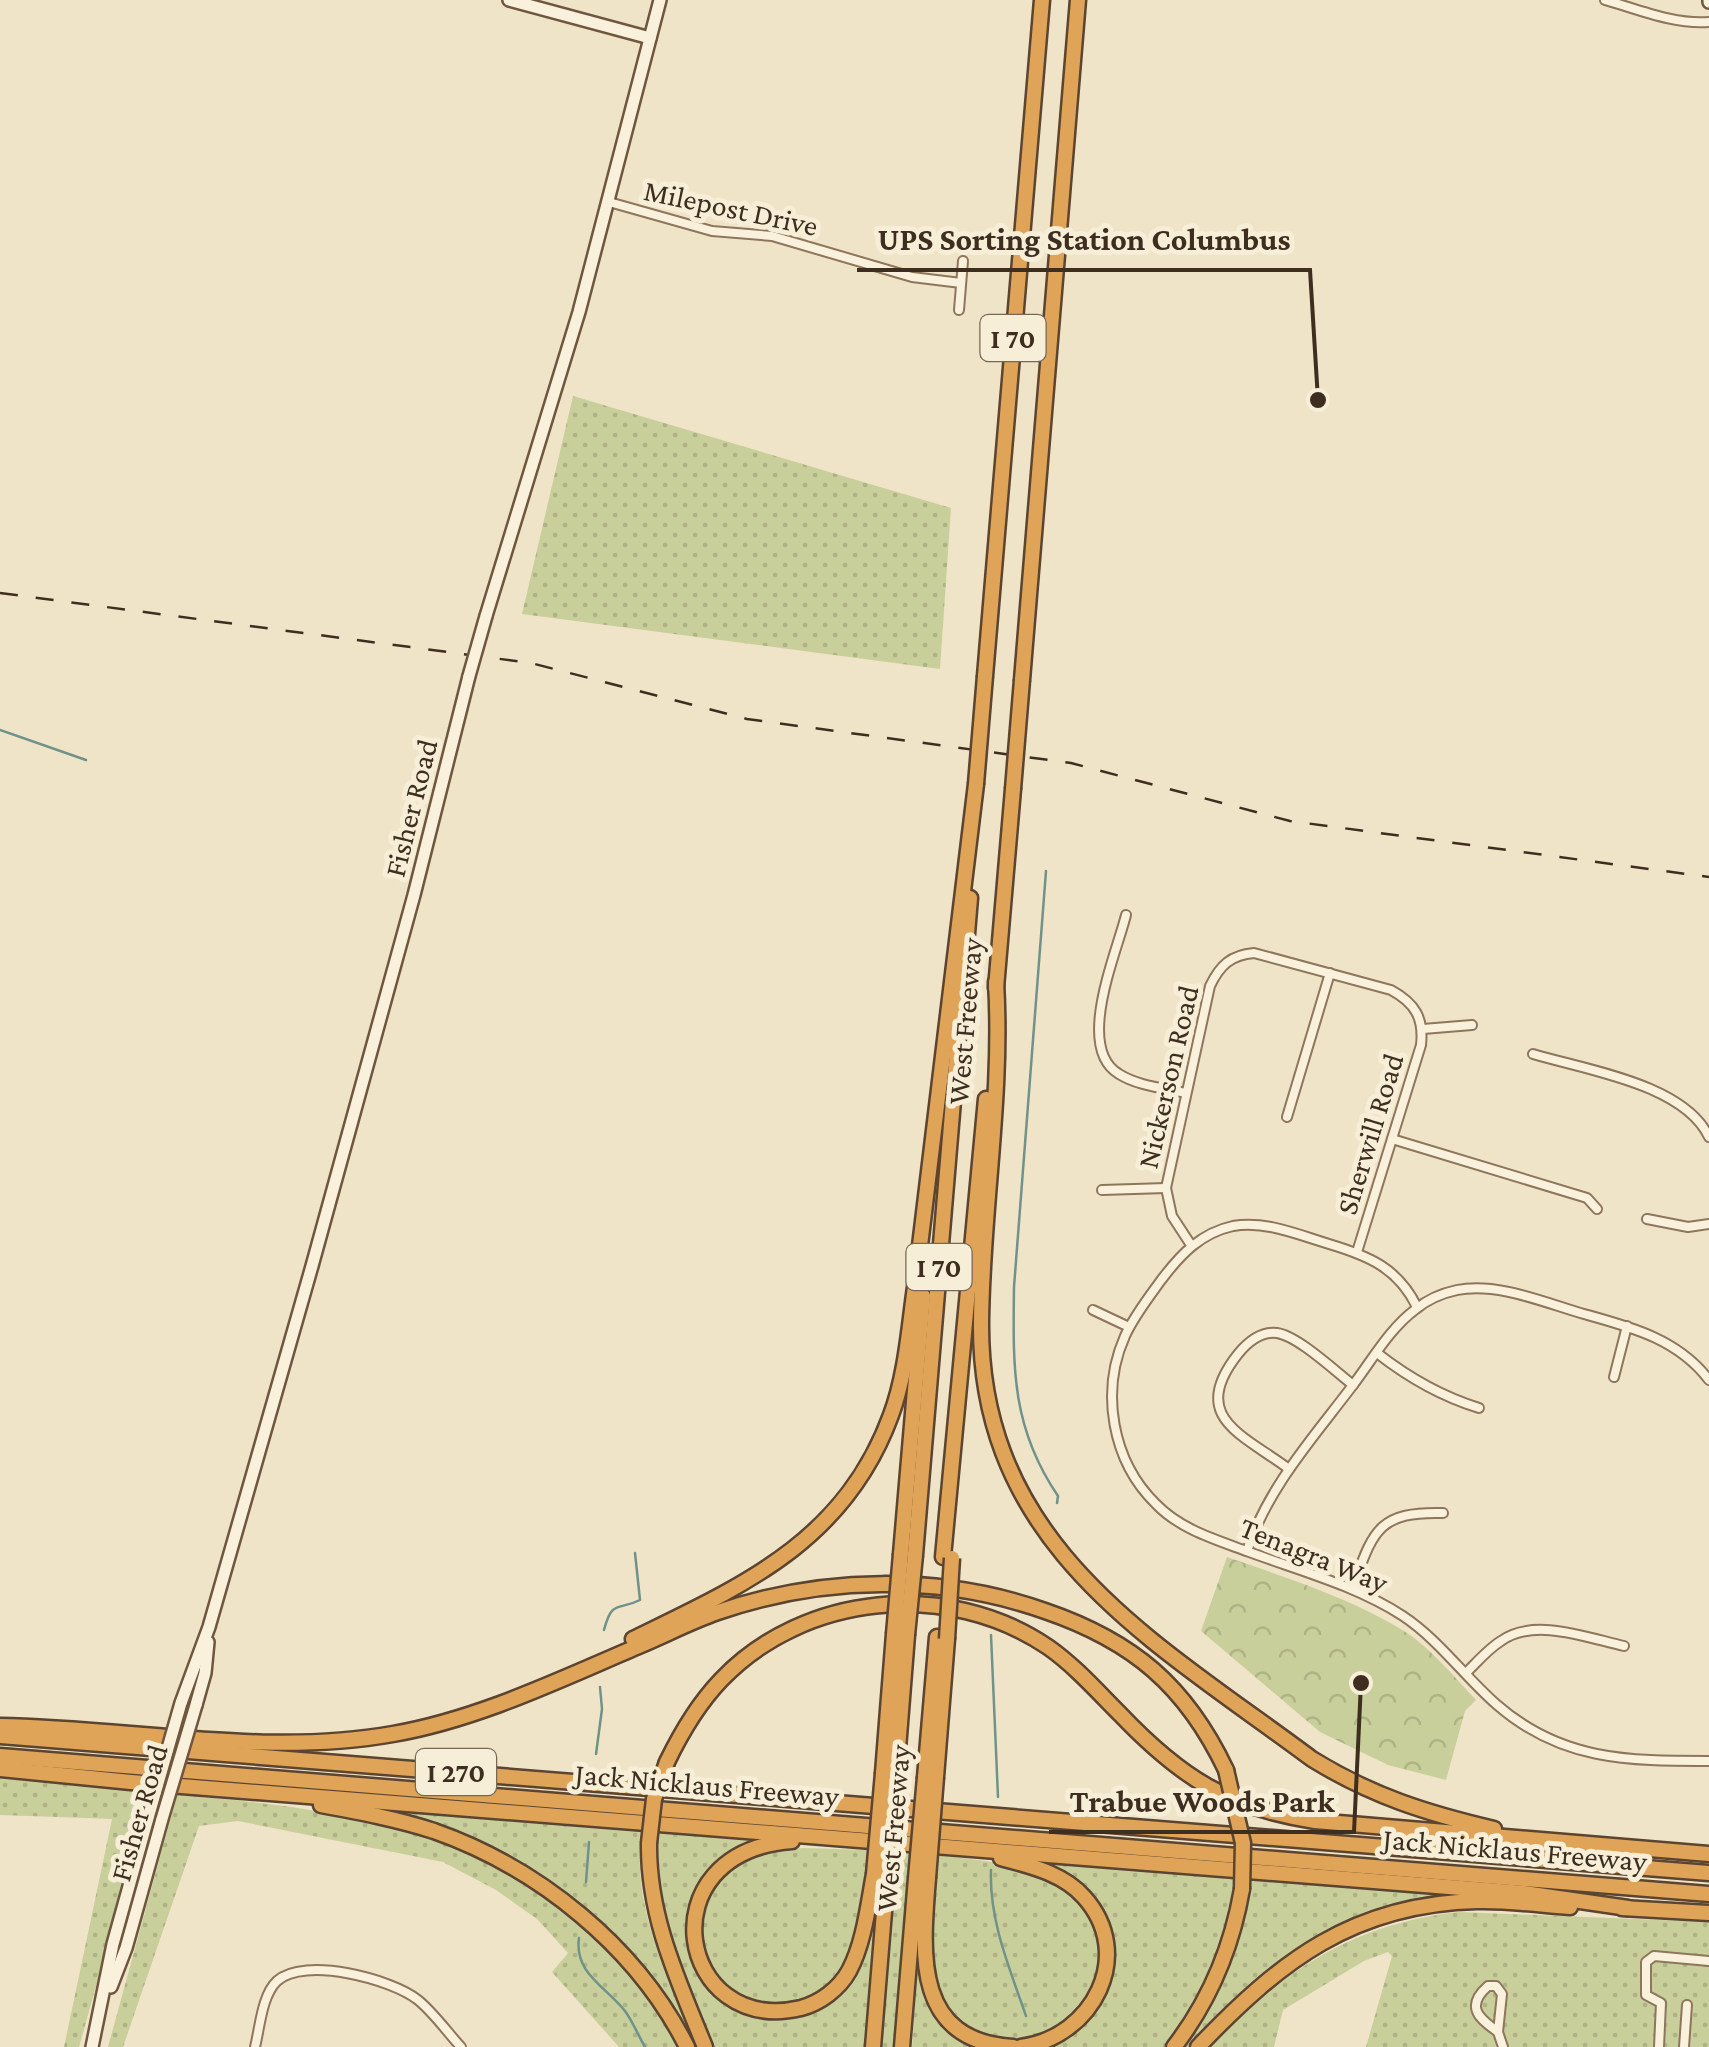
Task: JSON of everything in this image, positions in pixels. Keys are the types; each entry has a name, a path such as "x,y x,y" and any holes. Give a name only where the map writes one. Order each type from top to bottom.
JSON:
{"highway":[{"name":"West Freeway","path":"873,2047 889,1774 970,907 976,784 1042,0"},
{"name":"West Freeway","path":"902,2047 931,1777 953,1470 1078,0"},
{"path":"1068,133 1086,0"},
{"path":"501,1702 756,1578 795,1549 844,1497 879,1443 900,1382 976,784"},
{"path":"996,982 1000,1036 981,1326 991,1412 1000,1446 1033,1516 1069,1564 1110,1606 1312,1760 1402,1805 1533,1840"},
{"path":"908,1554 936,1121"},
{"path":"0,1726 268,1742 324,1742 394,1734 464,1716 715,1613 751,1602 877,1584 927,1586 1030,1606 1074,1621 1135,1654 1182,1698 1208,1732 1226,1770 1242,1833 1242,1889 1237,1918 1225,1958 1174,2047"},
{"path":"705,2047 656,1917 651,1890 649,1843 654,1800 667,1762 690,1720 721,1679 780,1635 819,1617 868,1606 937,1606 1001,1623 1048,1647 1169,1762 1199,1784 1240,1804 1315,1821 1709,1854"},
{"name":"Jack Nicklaus Freeway","path":"0,1736 1709,1873"},
{"name":"Jack Nicklaus Freeway","path":"0,1756 1709,1894"},
{"path":"0,1769 1524,1893 1628,1908 1709,1913"},
{"path":"256,1792 432,1830 514,1868 584,1918 626,1958 662,2005 687,2047"},
{"path":"854,1840 777,1842 737,1854 723,1864 710,1878 696,1913 696,1950 709,1979 736,2001 772,2011 808,2006 825,1997 849,1972 881,1875"},
{"path":"966,1849 1063,1880 1084,1897 1100,1926 1106,1960 1099,1994 1087,2012 1060,2036 1022,2047"},
{"path":"922,1878 924,1955 937,2004 955,2028 968,2036 994,2046 1012,2047"},
{"path":"1198,2047 1262,1983 1291,1960 1334,1935 1371,1920 1422,1906 1475,1901 1628,1908"}],"main road":[{"path":"509,0 650,38"},
{"name":"Fisher Road","path":"92,2047 113,1944 181,1703 209,1628 414,895 469,676 579,312 660,0"},
{"name":"Fisher Road","path":"102,2009 126,1948 205,1673 209,1628"}],"street":[{"path":"1604,0 1650,13 1709,22"},
{"name":"Milepost Drive","path":"608,202 712,231 772,236 912,276 961,282"},
{"path":"959,310 963,261"},
{"path":"1126,915 1098,1022 1098,1047 1110,1068 1121,1076 1186,1094"},
{"name":"Nickerson Road","path":"1191,1246 1172,1216 1166,1188 1210,986 1222,966 1242,954 1254,953 1392,990 1407,998 1418,1012 1423,1029"},
{"path":"1288,1117 1330,973"},
{"path":"1423,1029 1472,1025"},
{"name":"Sherwill Road","path":"1357,1252 1423,1029"},
{"path":"1533,1054 1668,1096 1689,1110 1709,1138"},
{"path":"1392,1139 1587,1198 1597,1209"},
{"path":"1102,1190 1166,1188"},
{"path":"1647,1219 1688,1227 1709,1224"},
{"path":"1191,1246 1220,1230 1248,1225 1281,1230 1357,1252 1394,1274 1418,1307"},
{"name":"Tenagra Way","path":"1191,1246 1129,1327 1116,1366 1112,1410 1121,1450 1149,1497 1173,1519 1210,1538 1352,1589 1403,1616 1466,1672 1495,1704 1523,1726 1554,1742 1622,1760 1709,1761"},
{"path":"1248,1551 1264,1508 1289,1469 1377,1353 1418,1307 1461,1290 1486,1289 1628,1326 1660,1338 1699,1366 1709,1380"},
{"path":"1093,1310 1129,1327"},
{"path":"1614,1376 1628,1326"},
{"path":"1289,1469 1220,1413 1217,1388 1231,1363 1260,1335 1276,1333 1292,1339 1353,1385"},
{"path":"1377,1353 1409,1378 1451,1400 1479,1408"},
{"path":"1352,1589 1372,1540 1390,1520 1416,1512 1443,1513"},
{"path":"1466,1672 1499,1642 1528,1630 1559,1632 1624,1646"},
{"path":"1658,2047 1662,2003 1651,2000 1645,1990 1646,1962 1649,1958 1709,1961"},
{"path":"255,2047 266,2000 279,1978 292,1972 318,1971 389,1982 421,2002 460,2047"},
{"path":"1498,2032 1480,2022 1477,2015 1478,1996 1488,1986 1496,1986 1502,1994 1498,2032 1503,2047"},
{"path":"1684,2047 1687,2005"}],"green space":[{"path":"573,396 951,508 940,669 522,614"},
{"path":"1227,1557 1362,1608 1404,1631 1441,1663 1476,1700 1465,1711 1446,1780 1388,1765 1320,1732 1201,1631"},
{"path":"0,1777 150,1793 79,2047 64,2047 112,1819 0,1815"},
{"path":"177,1795 331,1814 401,1830 466,1853 526,1884 582,1926 634,1980 682,2047 619,2047 552,1972 568,1953 537,1919 496,1890 443,1862 238,1821 199,1826 123,2047 108,2047"},
{"path":"355,1806 642,1830 641,1885 646,1912 694,2042 691,2043 648,1980 515,1866"},
{"path":"657,1833 758,1838 712,1872 701,1886 690,1918 696,1955 708,1979 755,2007 786,2015 828,1998 846,1975 871,1926 874,1927 864,2047 711,2047 665,1917"},
{"path":"872,1850 859,1931 848,1962 829,1987 803,2000 762,2005 727,1986 705,1954 701,1916 706,1897 716,1879 738,1859 766,1851"},
{"path":"898,1852 912,1853 895,2047 880,2047"},
{"path":"935,1855 1032,1871 1061,1884 1080,1901 1098,1938 1099,1969 1090,1998 1071,2022 1044,2036 1010,2039 976,2031 949,2012 940,1998 931,1964"},
{"path":"1038,1860 1236,1879 1222,1947 1165,2047 1041,2047 1063,2038 1083,2023 1097,2004 1107,1974 1096,1908 1038,1865"},
{"path":"1251,1880 1462,1894 1462,1899 1428,1903 1304,1947 1244,1992 1188,2047 1182,2047 1228,1968 1243,1926"},
{"path":"1459,1912 1709,1922 1709,2047 1366,2047 1392,1956 1388,1952 1364,1961 1283,2010 1274,2047 1209,2047 1264,1996 1321,1956 1385,1927"},
{"path":"918,1959 930,1999 989,2047 912,2047"}],"waterway":[{"path":"0,730 86,760"},
{"path":"1046,871 1014,1287 1014,1344 1023,1421 1058,1496 1057,1503"},
{"path":"604,1630 613,1610 640,1600 635,1553"},
{"path":"991,1635 998,1797"},
{"path":"596,1754 602,1709 600,1687"},
{"path":"586,1882 589,1842"},
{"path":"991,1870 997,1926 1026,2016"},
{"path":"579,1938 586,1970 625,2011 645,2047"}],"railway":[{"path":"0,593 531,663 747,719 1071,763 1290,821 1709,877"}],"place":[{"name":"UPS Sorting Station Columbus","path":"1318,400"},
{"name":"Trabue Woods Park","path":"1361,1683"}]}
